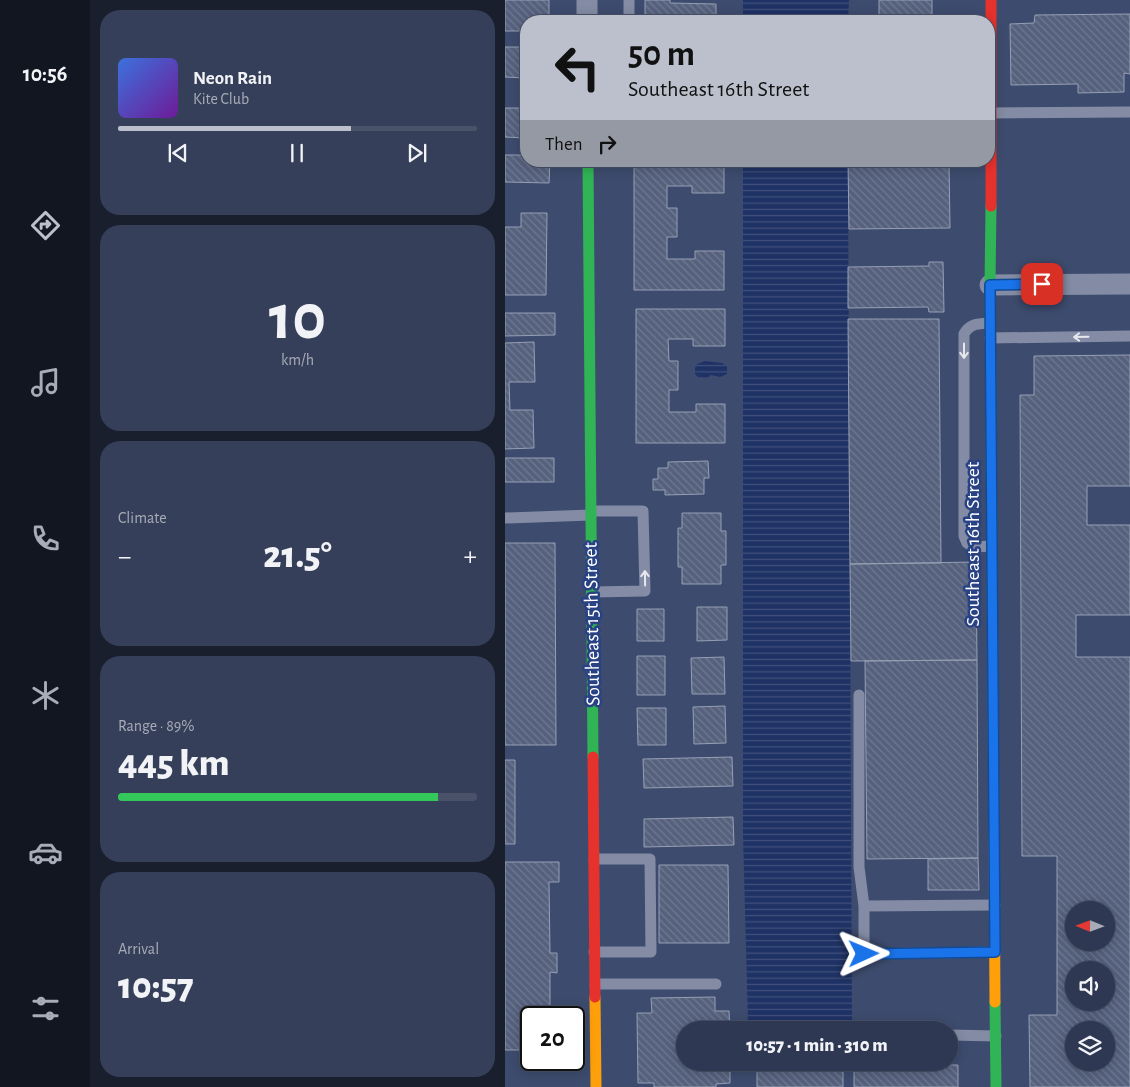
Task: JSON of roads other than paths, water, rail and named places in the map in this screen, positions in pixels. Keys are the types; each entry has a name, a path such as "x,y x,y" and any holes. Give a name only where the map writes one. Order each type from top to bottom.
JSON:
{"street":[{"path":"587,0 587,15"},
{"name":"Southeast 16th Street","path":"991,0 991,15"},
{"name":"Southeast 15th Street","path":"588,167 595,1087"},
{"name":"Southeast 16th Street","path":"991,167 990,338 996,1087"},
{"path":"990,285 1130,284"}],"lane":[{"path":"629,0 629,15"},
{"path":"995,113 1130,112"},
{"path":"990,323 972,324 967,327 963,334 964,536 967,543 973,547 992,546"},
{"path":"990,338 1130,336"},
{"path":"505,518 643,510 645,591 592,592"},
{"path":"859,695 859,867 863,906 864,954 995,952"},
{"path":"594,859 650,859 651,952 594,952"},
{"path":"863,906 995,905"},
{"path":"595,984 716,984"},
{"path":"958,1035 996,1036"}],"water":[{"path":"743,0 849,0 848,15 743,15"},
{"path":"743,167 848,167 852,1021 748,1021 743,835"},
{"path":"705,361 722,363 727,366 727,374 720,377 711,375 707,378 698,377 695,374 695,368 697,364"}]}
